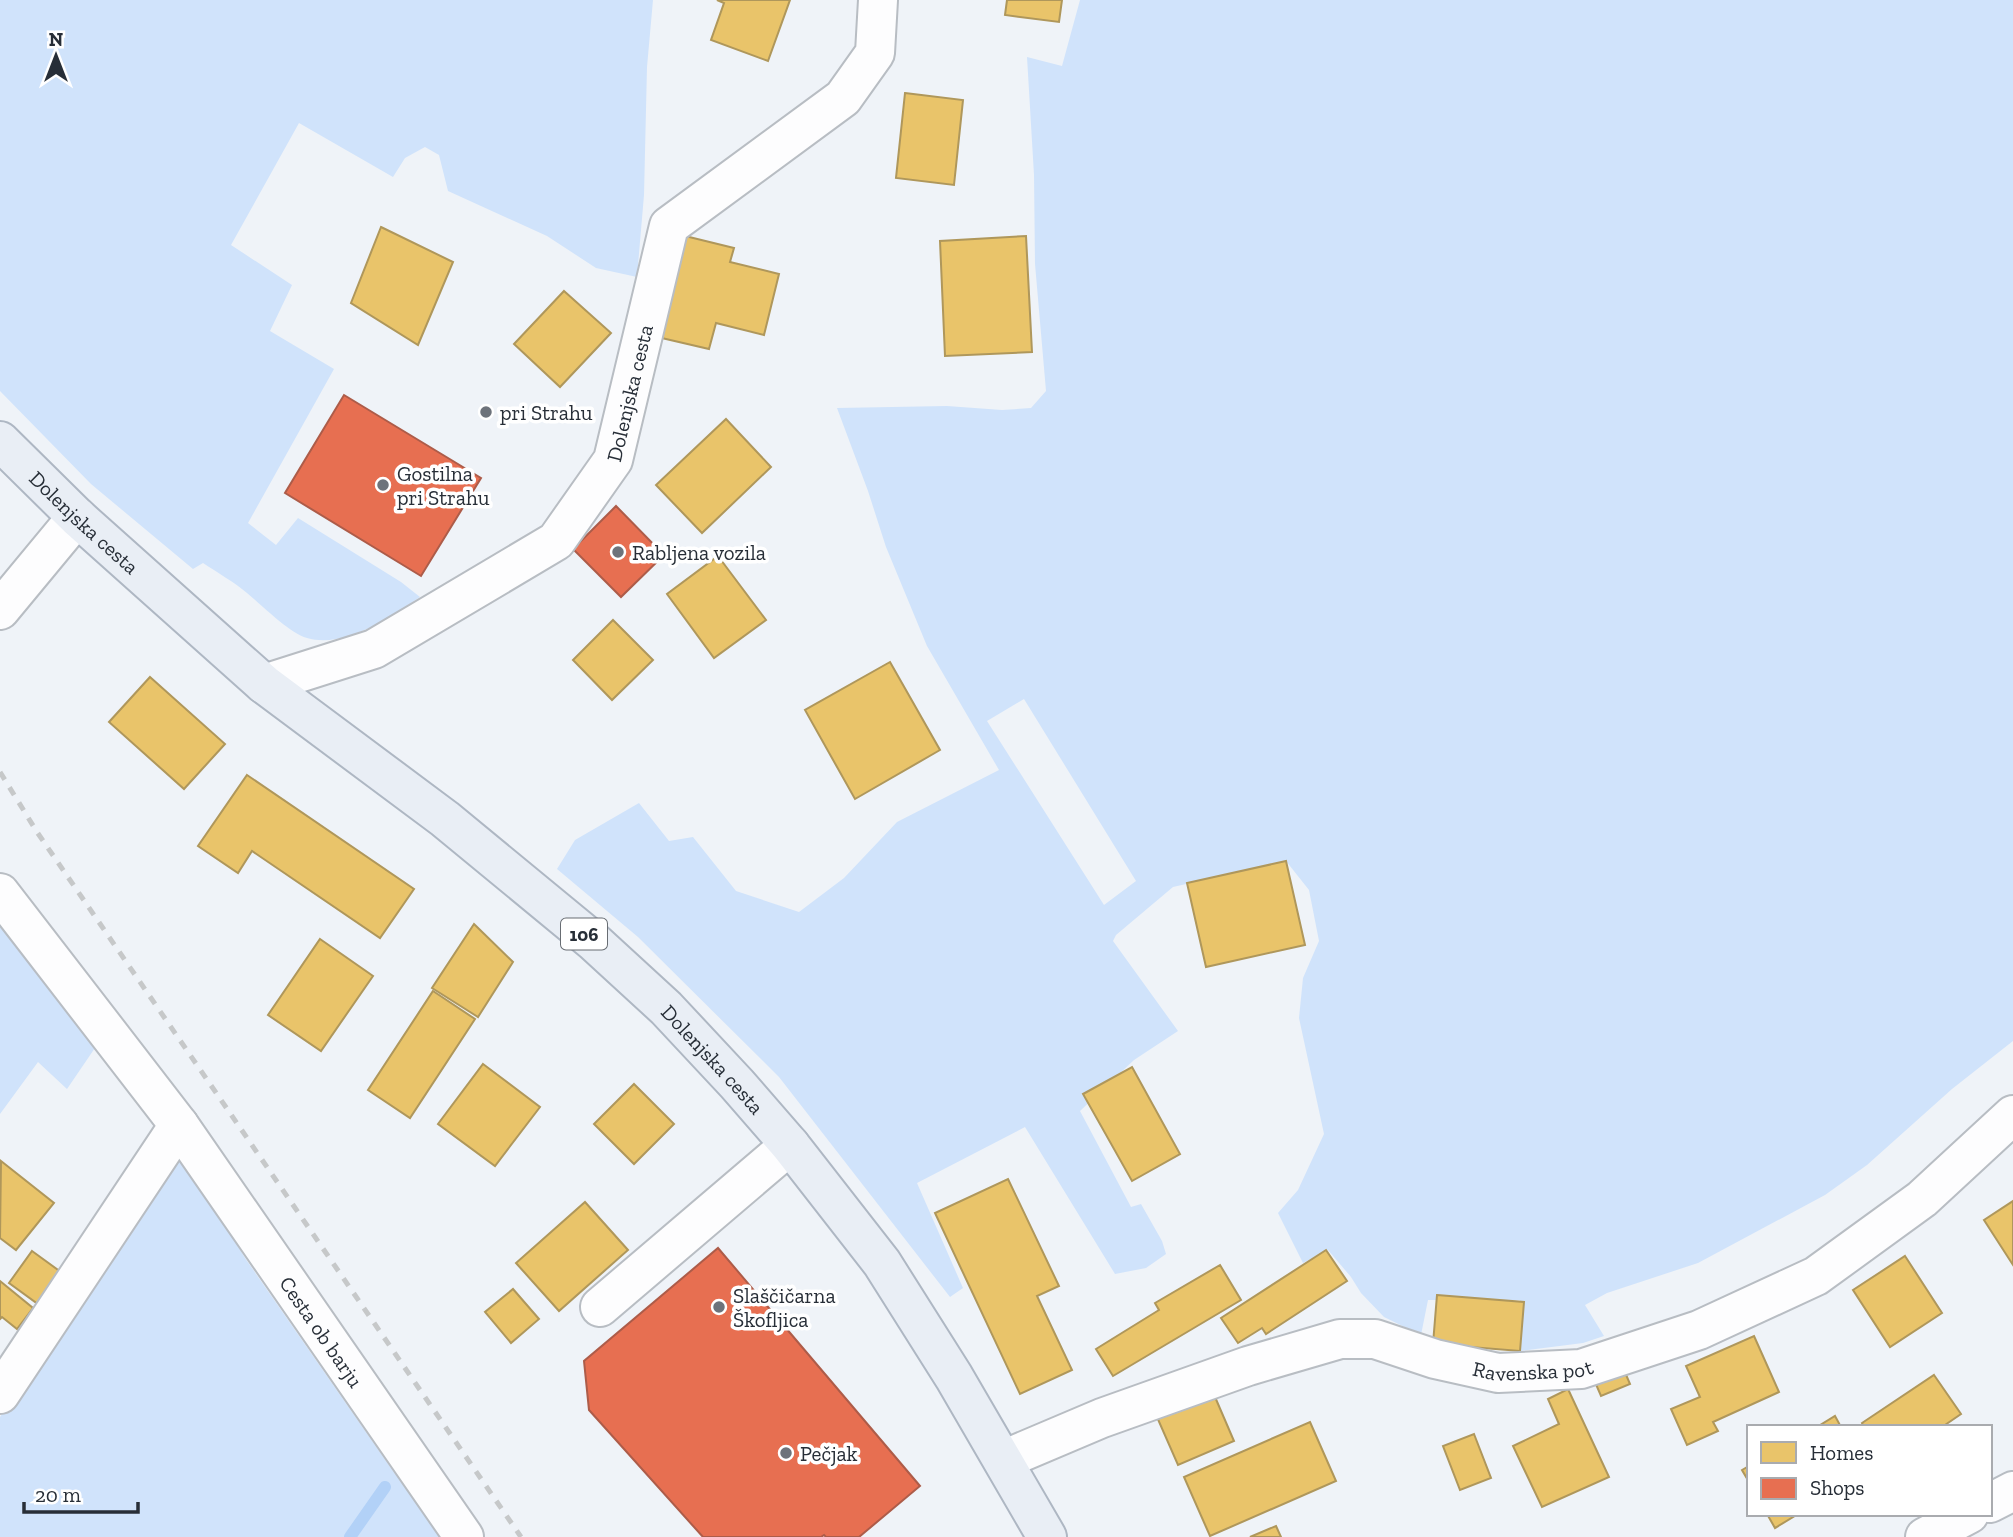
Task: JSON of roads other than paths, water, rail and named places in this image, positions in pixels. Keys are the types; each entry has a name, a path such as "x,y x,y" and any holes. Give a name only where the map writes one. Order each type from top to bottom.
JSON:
{"main road":[{"name":"Dolenjska cesta","path":"0,441 77,517 264,684 445,819 593,941 666,1008 790,1145 882,1264 954,1377 1047,1537"}],"street":[{"name":"Dolenjska cesta","path":"264,684 374,649 556,541 613,460 669,226 843,98 875,53 878,0"},
{"path":"3,603 77,517"},
{"name":"Cesta ob barju","path":"0,893 179,1125 464,1537"},
{"name":"Ravenska pot","path":"1003,1460 1102,1418 1248,1366 1340,1339 1375,1339 1435,1359 1498,1373 1581,1370 1699,1330 1816,1276 1922,1199 2013,1115"},
{"path":"0,1394 179,1125"},
{"path":"600,1307 790,1145"},
{"path":"1992,1502 2013,1492"},
{"path":"1925,1537 1965,1516"}],"waterway":[{"path":"350,1537 385,1487"}],"railway":[{"path":"0,772 37,832 521,1537"}],"place":[{"name":"pri Strahu","path":"486,412"},
{"name":"Gostilna pri Strahu","path":"383,485"},
{"name":"Rabljena vozila","path":"618,552"},
{"name":"Slaščičarna Škofljica","path":"719,1307"},
{"name":"Pečjak","path":"786,1453"}]}
